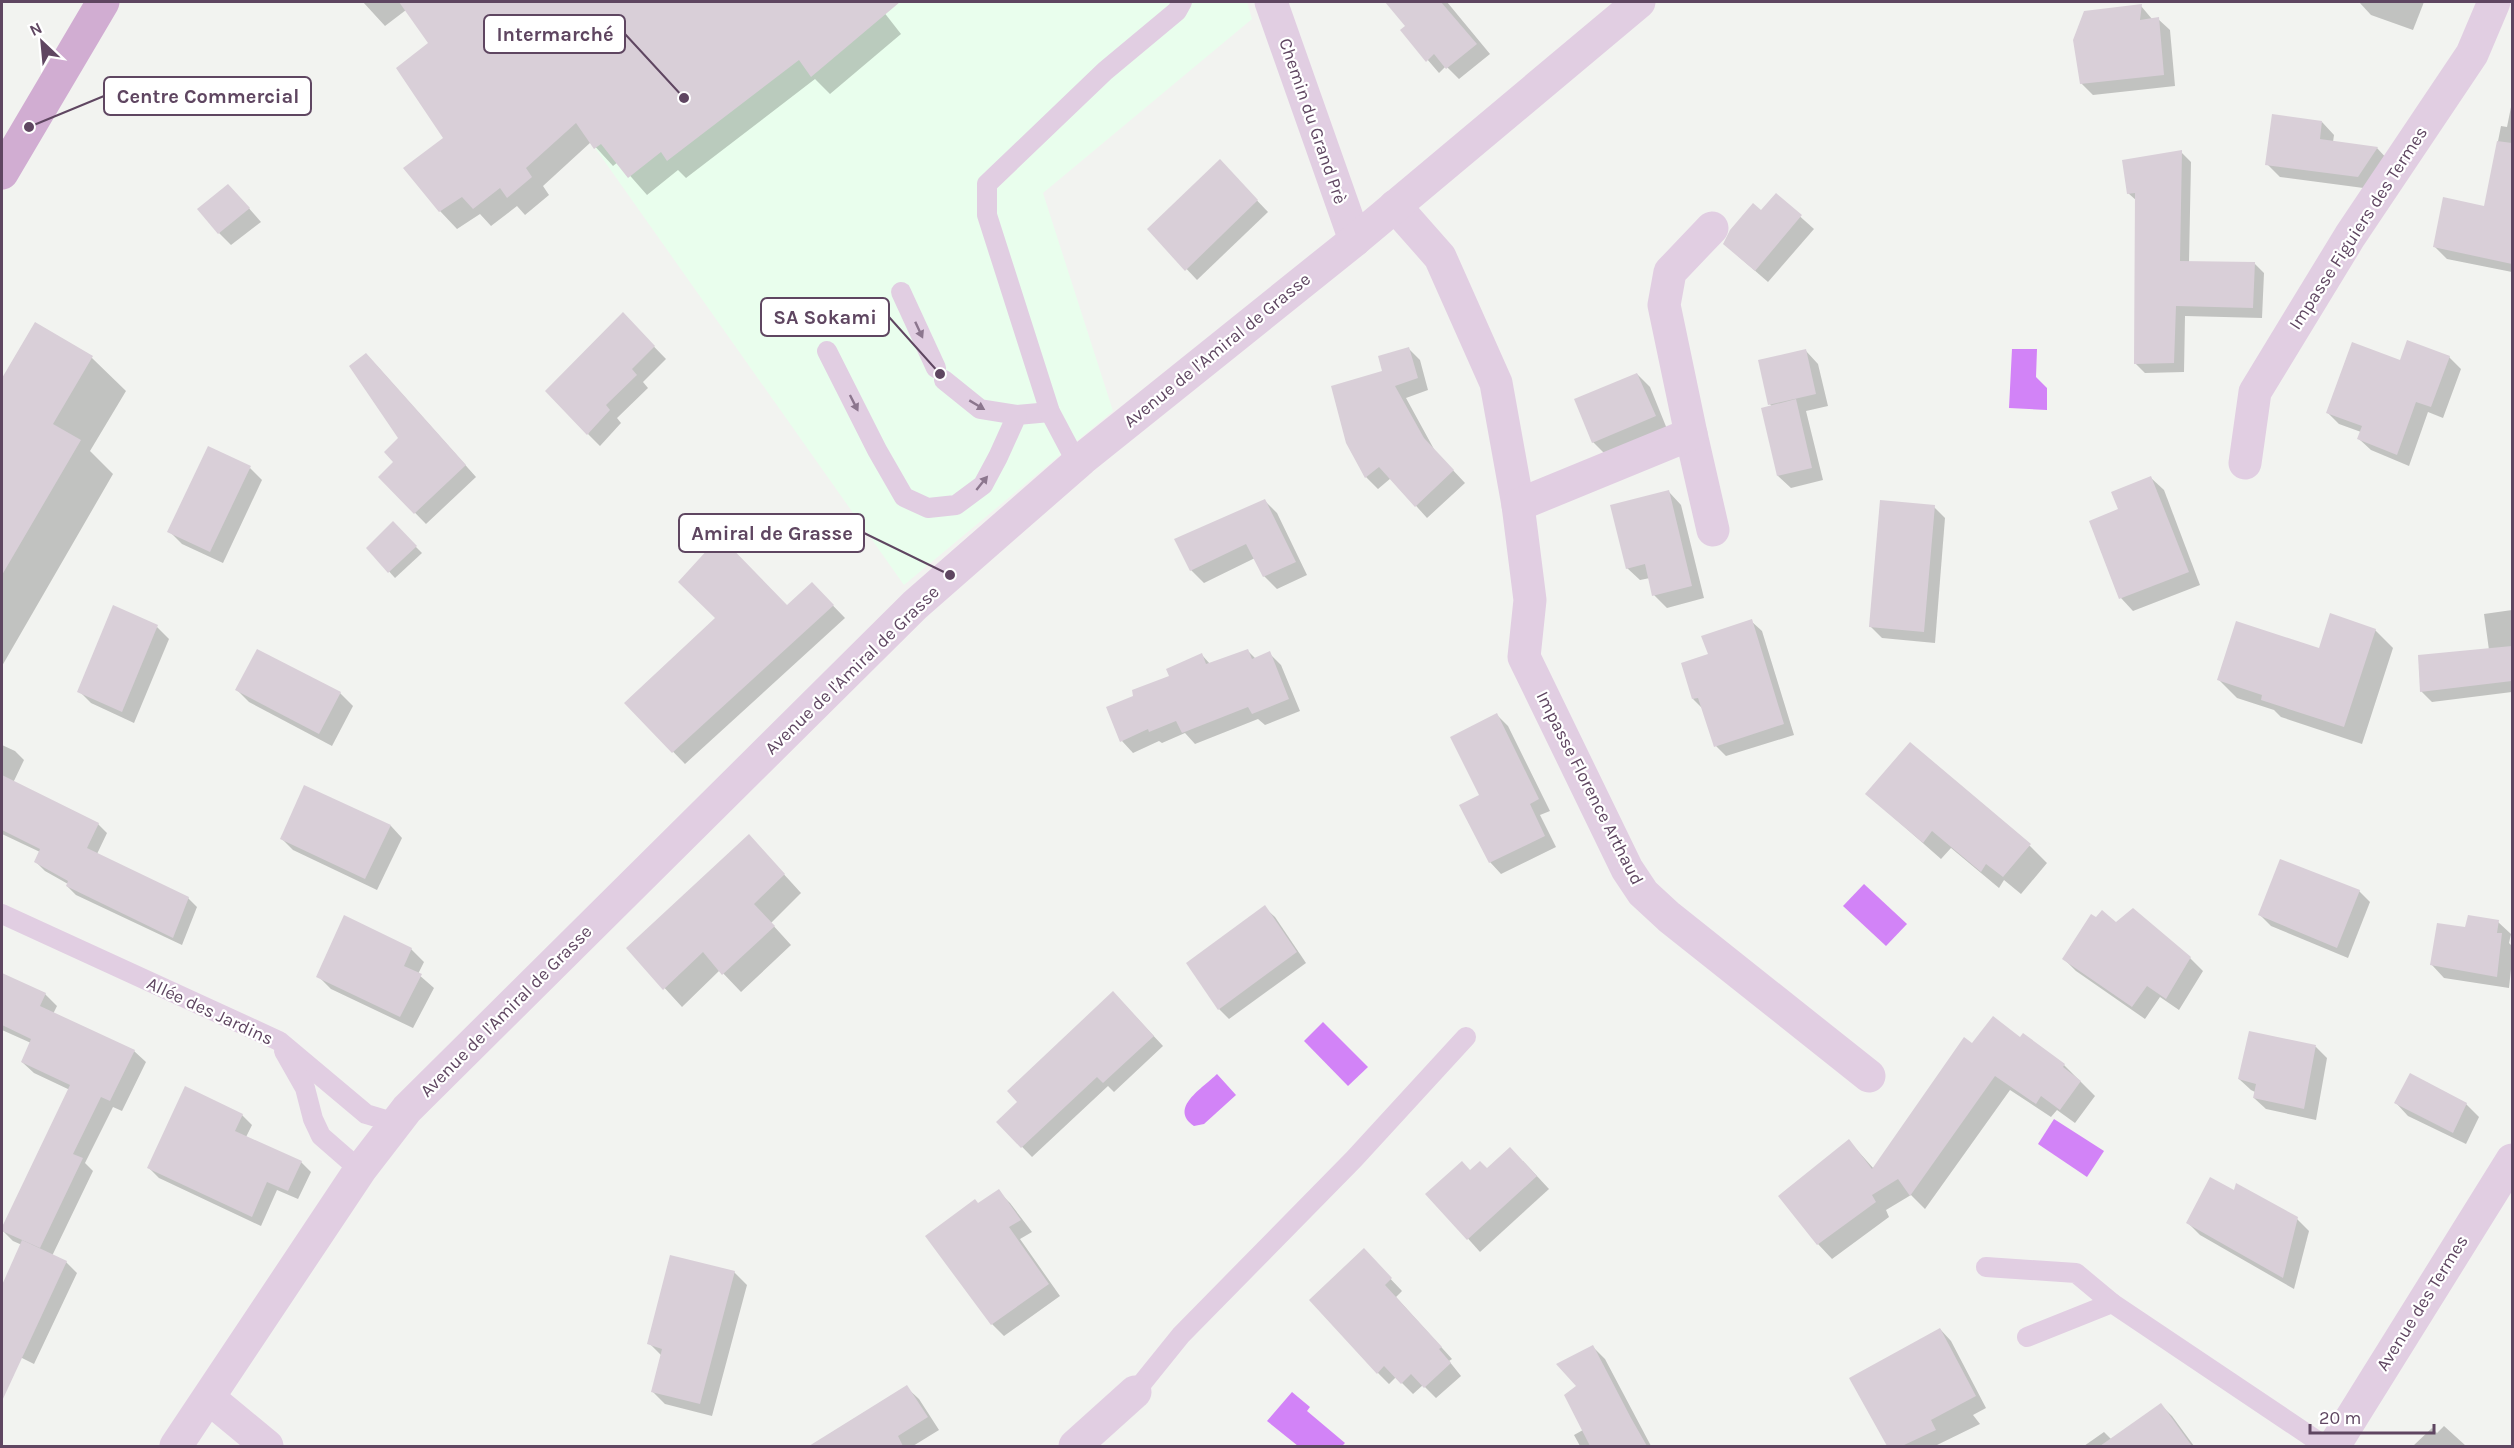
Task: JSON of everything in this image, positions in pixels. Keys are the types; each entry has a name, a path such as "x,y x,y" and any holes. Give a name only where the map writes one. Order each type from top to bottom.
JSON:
{"main road":[{"path":"2,173 103,2"}],"street":[{"name":"Chemin du Grand Prè","path":"1271,2 1354,240"},
{"name":"Avenue de l'Amiral de Grasse","path":"176,1446 360,1170 407,1109 915,605 1077,464 1354,240 1639,2"},
{"name":"Impasse Figuiers des Termes","path":"2245,463 2255,392 2350,236 2472,54 2494,2"},
{"name":"Impasse Florence Arthaud","path":"1395,206 1440,257 1496,383 1518,505 1530,600 1524,657 1627,869 1643,893 1669,917 1869,1076"},
{"path":"1712,228 1670,272 1664,305 1713,530"},
{"path":"1518,505 1691,434"},
{"name":"Avenue des Termes","path":"2334,1446 2512,1160"},
{"path":"1075,1446 1135,1392"},
{"path":"209,1398 267,1446"}],"lane":[{"path":"1077,464 1050,412 987,215 987,184 1105,71 1177,11 1182,2"},
{"path":"901,292 940,374 980,409 1017,415 1050,412"},
{"path":"827,351 877,450 904,496 928,508 956,505 982,485 1017,415"},
{"name":"Allée des Jardins","path":"2,914 279,1041 305,1088 313,1119 321,1136 360,1170"},
{"path":"1135,1392 1181,1335 1354,1159 1466,1037"},
{"path":"279,1041 366,1114 396,1123"},
{"path":"1986,1267 2076,1273 2112,1303 2325,1446"},
{"path":"2027,1336 2112,1303"}],"shaded area":[{"path":"492,2 1247,2 1252,19 1043,193 1113,411 904,585"},
{"path":"2012,349 2037,349 2036,377 2047,388 2047,410 2009,408"},
{"path":"1864,884 1907,924 1886,946 1843,906"},
{"path":"1323,1022 1368,1067 1348,1086 1304,1041"},
{"path":"1217,1074 1236,1095 1204,1124 1194,1126 1187,1119 1186,1105 1190,1098"},
{"path":"2054,1119 2104,1151 2087,1177 2038,1144"},
{"path":"1292,1392 1310,1407 1307,1411 1345,1443 1342,1446 1298,1446 1267,1421"}],"building":[{"path":"399,2 900,2 811,77 799,60 667,161 661,152 628,178 601,144 594,149 576,123 526,168 532,177 507,198 500,188 473,209 462,197 439,212 403,168 443,138 396,68 428,43"},
{"path":"1385,2 1441,2 1477,44 1446,69 1434,54 1426,62 1400,30 1405,26"},
{"path":"2142,4 2140,20 2159,17 2164,75 2080,84 2073,40 2084,11"},
{"path":"2272,114 2322,121 2320,139 2378,147 2358,177 2265,165"},
{"path":"2497,141 2512,143 2512,264 2433,247 2443,197 2484,206"},
{"path":"2182,150 2180,261 2255,262 2253,308 2176,306 2174,363 2134,364 2135,193 2127,194 2122,160"},
{"path":"1220,159 1258,200 1185,271 1147,229"},
{"path":"228,184 250,208 218,234 197,209"},
{"path":"1776,193 1802,215 1755,271 1723,244 1730,230 1753,203 1761,210"},
{"path":"623,312 655,346 632,369 637,375 606,405 610,410 587,435 545,391"},
{"path":"35,322 93,356 53,424 81,440 2,575 2,378"},
{"path":"2407,340 2450,356 2431,407 2416,402 2397,455 2357,439 2362,426 2326,413 2352,342 2400,360"},
{"path":"1409,347 1418,378 1395,386 1424,438 1454,470 1415,507 1379,467 1365,478 1346,443 1331,386 1382,371 1378,356"},
{"path":"1806,349 1816,394 1768,405 1758,360"},
{"path":"366,353 466,465 414,514 378,477 393,462 384,452 398,438 349,366"},
{"path":"1637,373 1656,416 1592,443 1574,399"},
{"path":"1796,399 1812,468 1777,476 1761,408"},
{"path":"208,446 251,466 210,552 167,532"},
{"path":"2151,476 2189,572 2119,599 2089,521 2118,509 2111,492"},
{"path":"1669,490 1692,586 1652,596 1645,564 1626,569 1610,505"},
{"path":"1265,499 1296,562 1263,577 1246,544 1190,571 1174,539"},
{"path":"1880,500 1935,505 1924,632 1869,627"},
{"path":"393,521 417,546 388,573 366,548"},
{"path":"720,536 787,605 812,582 834,605 672,753 624,703 715,618 678,582"},
{"path":"113,605 158,625 122,712 77,692"},
{"path":"2330,613 2376,629 2344,727 2261,700 2262,695 2217,680 2236,621 2319,648"},
{"path":"1752,619 1784,724 1714,747 1698,698 1692,699 1681,663 1708,654 1701,636"},
{"path":"2512,646 2512,681 2420,692 2418,655"},
{"path":"257,649 341,692 319,734 235,690"},
{"path":"1248,649 1252,659 1270,651 1289,699 1252,714 1248,707 1182,733 1176,721 1149,732 1148,729 1120,742 1106,707 1133,696 1132,690 1169,676 1166,669 1202,653 1206,664"},
{"path":"1497,713 1539,799 1530,804 1545,836 1489,863 1459,805 1479,795 1450,737"},
{"path":"1910,742 2031,844 2003,877 1986,864 1981,872 1932,831 1923,843 1865,794"},
{"path":"2,775 99,823 87,848 189,897 173,938 66,886 68,881 34,862 40,849 2,830"},
{"path":"304,785 391,825 365,879 280,839"},
{"path":"749,834 785,874 754,904 775,926 722,975 703,952 663,990 626,948"},
{"path":"2280,859 2360,890 2337,948 2258,915"},
{"path":"1265,905 1297,952 1218,1010 1186,963"},
{"path":"2133,908 2191,957 2166,999 2147,986 2132,1007 2062,959 2091,914 2096,917 2102,910 2116,922"},
{"path":"344,915 412,948 404,966 422,974 400,1017 316,977"},
{"path":"2468,915 2499,920 2497,933 2502,933 2497,977 2430,965 2437,923 2465,927"},
{"path":"2,973 46,993 40,1006 135,1050 110,1101 101,1097 73,1154 83,1158 40,1248 2,1231 2,1227 70,1085 21,1062 31,1039 2,1025"},
{"path":"1113,991 1154,1036 1103,1083 1097,1077 1021,1148 996,1122 1017,1102 1007,1091"},
{"path":"1993,1016 2020,1037 2023,1033 2065,1064 2063,1067 2081,1081 2060,1110 2041,1096 2036,1104 1995,1076 1910,1196 1898,1179 1872,1195 1876,1202 1817,1245 1778,1196 1849,1139 1872,1169 1964,1037 1972,1043"},
{"path":"2249,1031 2316,1045 2304,1109 2253,1098 2256,1084 2238,1079"},
{"path":"2410,1073 2467,1103 2453,1133 2394,1103"},
{"path":"185,1086 243,1114 235,1131 302,1161 288,1191 267,1182 252,1217 147,1168"},
{"path":"1510,1147 1537,1176 1467,1240 1425,1194 1462,1161 1470,1170 1480,1161 1487,1168"},
{"path":"2210,1177 2234,1190 2236,1183 2298,1217 2283,1278 2186,1223"},
{"path":"999,1189 1021,1220 1009,1227 1049,1284 991,1325 925,1236 975,1199 978,1203"},
{"path":"22,1240 67,1261 2,1401 2,1285"},
{"path":"1364,1248 1392,1278 1385,1285 1442,1347 1439,1349 1451,1363 1424,1388 1411,1374 1401,1384 1384,1366 1377,1374 1309,1300"},
{"path":"670,1255 735,1271 700,1404 651,1392 662,1349 647,1344"},
{"path":"1940,1328 1976,1396 1931,1420 1936,1430 1902,1446 1887,1446 1849,1378"},
{"path":"1593,1345 1647,1446 1590,1446 1564,1395 1576,1386 1556,1364"},
{"path":"907,1385 928,1417 898,1436 903,1446 809,1446"},
{"path":"2161,1403 2192,1446 2100,1446"}],"place":[{"name":"Intermarché","path":"684,98"},
{"name":"Centre Commercial","path":"29,127"},
{"name":"SA Sokami","path":"940,374"},
{"name":"Amiral de Grasse","path":"950,575"}]}
